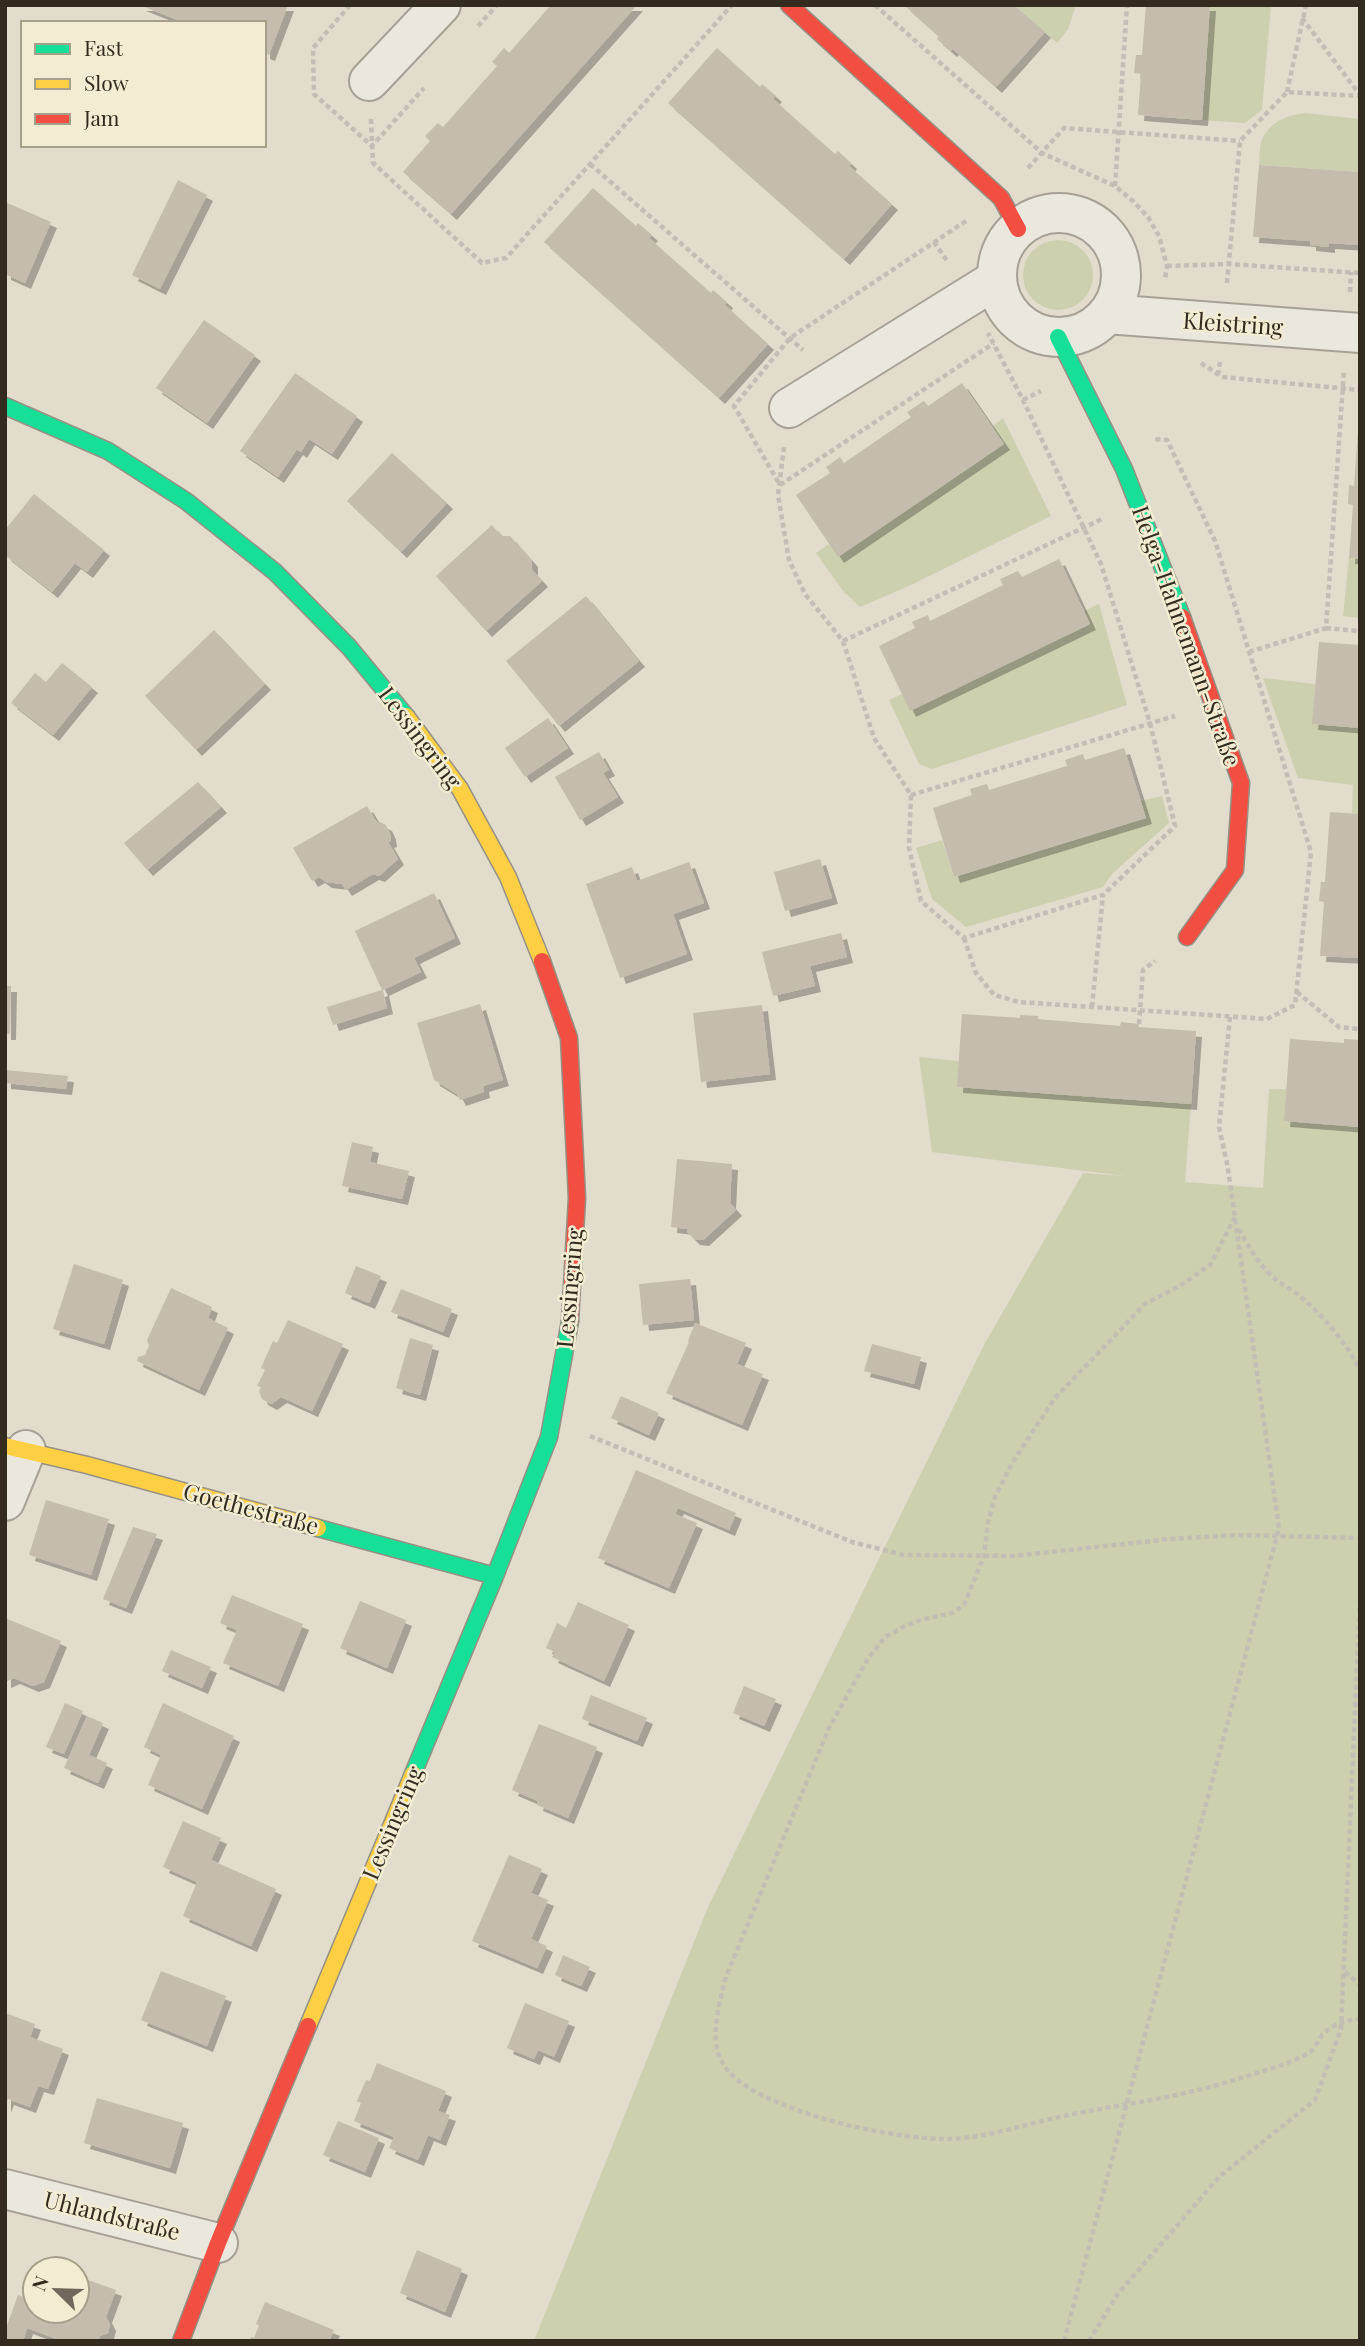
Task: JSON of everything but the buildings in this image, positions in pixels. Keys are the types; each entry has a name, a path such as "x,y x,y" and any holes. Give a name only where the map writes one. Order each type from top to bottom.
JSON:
{"street":[{"path":"369,81 441,5"},
{"path":"789,5 1009,213 1033,219 1060,213 1078,216 1102,231 1117,254 1121,272 1119,290 1101,321 1085,331 1058,337 1040,334 1016,320 1001,297 984,287"},
{"path":"789,408 984,287 1002,252 1009,213"},
{"name":"Kleistring","path":"1107,314 1354,333"},
{"name":"Helga-Hahnemann-Straße","path":"1058,337 1124,468 1214,704 1241,783 1235,870 1187,937"},
{"name":"Lessingring","path":"5,406 108,452 186,501 275,572 349,647 460,789 508,877 569,1038 578,1198 569,1334 549,1437 495,1576 218,2244 181,2341"},
{"path":"5,1501 16,1448"},
{"name":"Goethestraße","path":"16,1448 495,1576"},
{"name":"Uhlandstraße","path":"5,2189 218,2244"}],"path":[{"path":"369,81 373,163 482,263 506,258 732,5"},
{"path":"875,5 1042,153 1115,186 1127,5"},
{"path":"1218,375 1240,141 1287,92 1306,5"},
{"path":"1302,18 1360,96"},
{"path":"1287,92 1360,96"},
{"path":"1009,213 1042,153 1064,128 1240,141"},
{"path":"590,164 835,380"},
{"path":"789,408 778,495 789,560 805,594 844,641 874,738 911,795 909,848 921,901 964,939 1103,895 1175,826 1150,723 1101,564 1023,400 984,287 934,242"},
{"path":"1167,265 1229,264 1360,273"},
{"path":"1326,628 1343,389 1354,333 1351,272"},
{"path":"1198,362 1222,377 1360,390"},
{"path":"844,641 1137,503"},
{"path":"1249,652 1326,628 1360,631"},
{"path":"911,795 1261,689"},
{"path":"1092,1007 1103,895"},
{"path":"1139,1024 1143,970 1187,937"},
{"path":"1297,992 1339,1027 1360,1029"},
{"path":"1064,2341 1279,1528 1235,1217 1219,1127 1230,1017"},
{"path":"1235,1217 1236,1225 1252,1252 1273,1278 1300,1296 1328,1323 1352,1354 1360,1370"},
{"path":"1235,1217 1210,1265 1181,1285 1145,1304 1055,1398 1012,1463 995,1497 988,1522 984,1556 964,1605 953,1614 920,1620 886,1637 867,1660 830,1728 726,1977 717,2009 716,2040 719,2059 733,2078 779,2103 826,2119 900,2134 944,2138 994,2133 1064,2116 1199,2090 1289,2063 1312,2051 1322,2036 1342,2021 1360,2020"},
{"path":"552,1420 867,1547 904,1555 984,1556 1058,1552 1180,1539 1277,1535 1360,1538"},
{"path":"1089,2341 1117,2295 1219,2177 1315,2100 1341,2029 1360,1597"},
{"path":"1345,1972 1360,1985"}],"green space":[{"path":"1014,5 1076,5 1068,29 1057,43"},
{"path":"1210,5 1271,5 1262,110 1245,123 1202,120"},
{"path":"1305,113 1360,119 1360,172 1259,165 1261,143 1267,131 1281,120"},
{"path":"1058,240 1083,250 1093,275 1083,300 1058,310 1033,300 1023,275 1033,250"},
{"path":"1003,418 1051,516 860,607 843,591 816,553 829,544 838,556"},
{"path":"1349,558 1360,559 1360,618 1343,616"},
{"path":"1099,604 1127,705 932,769 919,764 889,700 902,694 910,710 1090,624 1084,611"},
{"path":"1263,678 1315,684 1313,724 1360,728 1360,814 1352,813 1353,785 1298,778"},
{"path":"1162,796 1169,823 1112,874 1103,887 966,927 932,899 916,848 942,840 954,877 1145,818 1141,801"},
{"path":"919,1057 959,1061 958,1087 1191,1104 1185,1182 1263,1188 1269,1089 1286,1089 1285,1121 1360,1127 1360,2341 534,2341 708,1907 985,1343 1083,1173 1126,1176 932,1152"}],"traffic: fast":[{"path":"1058,337 1124,469 1182,617"},
{"path":"5,406 108,451 186,501 275,572 349,647 406,716"},
{"path":"413,1774 549,1437 570,1321"},
{"path":"318,1528 495,1576"}],"traffic: slow":[{"path":"406,716 460,789 508,877 542,961"},
{"path":"5,1446 87,1465 318,1528"},
{"path":"308,2026 413,1774"}],"traffic: jam":[{"path":"789,5 1001,198 1018,229"},
{"path":"1182,617 1241,783 1235,870 1187,937"},
{"path":"542,961 569,1038 577,1198 570,1321"},
{"path":"181,2341 218,2243 308,2026"}]}
